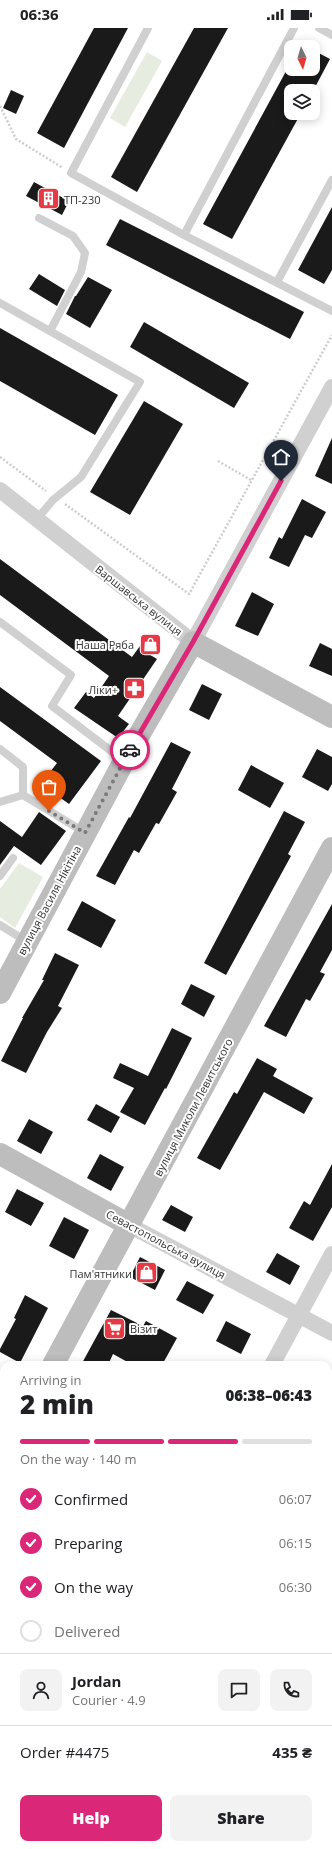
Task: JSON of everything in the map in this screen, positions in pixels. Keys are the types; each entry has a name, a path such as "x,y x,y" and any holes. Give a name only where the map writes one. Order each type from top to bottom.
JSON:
{"street":[{"name":"вулиця Василя Нікітіна","path":"0,993 124,761 193,642 332,387"},
{"name":"Варшавська вулиця","path":"0,490 193,642 332,717"},
{"name":"вулиця Миколи Левитського","path":"55,1361 332,848"},
{"name":"Севастопольська вулиця","path":"0,1154 129,1225 332,1333"},
{"path":"274,1361 332,1254"}],"lane":[{"path":"148,28 71,173 184,235 332,311"},
{"path":"184,235 294,28"},
{"path":"319,28 332,35"},
{"path":"277,282 332,180"},
{"path":"39,218 73,236 85,253 81,272 50,331"},
{"path":"0,303 140,382 80,477 53,500 37,519"},
{"path":"0,622 71,675 52,706 124,761"},
{"path":"0,750 23,767 23,795"},
{"path":"0,802 23,795 85,833"},
{"path":"0,876 13,858"},
{"path":"0,925 27,942"}],"path":[{"path":"0,106 16,139 71,173"},
{"path":"63,503 189,594 332,335"},
{"path":"0,457 50,494"},
{"path":"218,461 251,480"}],"shaded area":[{"path":"147,52 162,61 125,127 110,118"},
{"path":"19,863 43,877 15,928 0,917 0,889"}],"building":[{"path":"94,28 128,28 64,148 37,133"},
{"path":"194,28 228,28 137,192 111,177"},
{"path":"320,54 330,59 317,84 284,84 284,120 297,120 232,239 203,224 284,75 320,76"},
{"path":"11,90 24,96 16,114 3,108"},
{"name":"ТП-230","path":"34,182 69,201 62,215 26,196"},
{"path":"332,207 332,270 324,284 298,270"},
{"path":"120,219 304,312 290,339 106,245"},
{"path":"39,274 65,290 57,306 29,289"},
{"path":"88,277 112,290 90,328 66,314 75,296"},
{"path":"144,322 249,383 234,408 130,347"},
{"path":"0,328 118,395 95,435 0,381"},
{"path":"144,401 183,424 130,515 90,492"},
{"path":"332,438 332,484 315,476"},
{"path":"302,499 326,512 312,538 305,535 289,567 269,558 279,537 282,539"},
{"path":"0,559 132,657 145,639 151,636 157,648 147,653 157,659 118,716 129,724 118,738 74,708 86,692 94,698 109,676 0,595"},
{"path":"252,592 274,604 258,636 235,626"},
{"path":"320,643 332,649 332,676 309,666"},
{"path":"202,684 222,694 209,720 189,710"},
{"path":"0,687 101,761 69,804 41,784 57,763 0,721"},
{"path":"171,742 191,752 172,789 177,792 159,824 156,823 139,853 134,850 115,885 96,876 129,817 130,818"},
{"path":"317,749 332,757 332,784 328,791 302,777"},
{"path":"251,765 284,783 270,808 238,790"},
{"path":"284,811 305,822 288,854 291,856 226,975 204,963"},
{"path":"39,812 66,831 41,865 14,846 0,865 0,821 22,837"},
{"path":"82,901 116,920 101,948 67,930"},
{"path":"332,904 332,950 320,972 325,974 310,1001 306,999 286,1037 264,1026"},
{"path":"55,953 79,965 58,1006 62,1008 47,1032 26,1073 1,1061 22,1018 44,980 42,980"},
{"path":"191,984 215,996 204,1017 181,1004"},
{"path":"172,1028 192,1038 166,1089 165,1088 145,1125 120,1112 134,1088 113,1078 120,1063 148,1076"},
{"path":"257,1058 277,1069 273,1076 313,1098 304,1114 264,1092 220,1170 197,1158 234,1092 237,1094"},
{"path":"96,1104 120,1117 111,1133 87,1120"},
{"path":"29,1119 53,1132 41,1154 17,1141"},
{"path":"100,1154 124,1167 111,1191 87,1178"},
{"path":"332,1164 332,1207 313,1241 289,1228 304,1201 310,1205"},
{"path":"17,1189 44,1203 31,1226 5,1212"},
{"path":"171,1205 193,1217 185,1232 162,1220"},
{"path":"64,1217 89,1230 74,1259 49,1246"},
{"path":"277,1253 300,1266 290,1285 266,1272"},
{"name":"Пам'ятники","path":"140,1257 165,1270 155,1290 130,1277"},
{"path":"187,1281 214,1295 203,1314 176,1300"},
{"path":"25,1295 48,1308 21,1361 16,1361 0,1352 0,1349 16,1319 14,1318"},
{"path":"111,1310 143,1326 146,1321 177,1338 164,1361 126,1361 113,1354 110,1361 83,1361"},
{"path":"226,1321 251,1334 241,1354 216,1341"}],"way so far":[{"path":"49,811 85,833 130,750"}],"place":[{"name":"ТП-230","path":"48,199"},
{"name":"Наша Ряба","path":"150,644"},
{"name":"Ліки+","path":"134,689"},
{"name":"Пам'ятники","path":"147,1273"},
{"name":"Візит","path":"114,1328"}],"route":[{"path":"130,750 193,642 281,481"}]}
